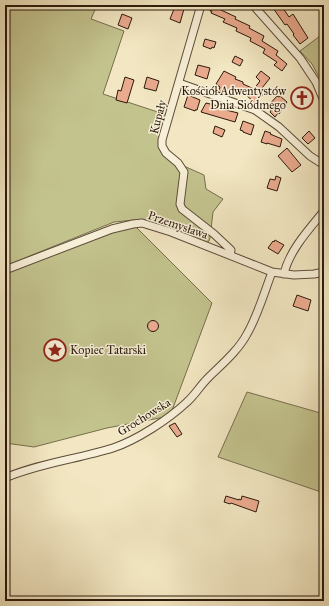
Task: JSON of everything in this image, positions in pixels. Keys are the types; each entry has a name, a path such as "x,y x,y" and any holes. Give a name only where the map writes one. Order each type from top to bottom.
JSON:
{"street":[{"name":"Kupały","path":"201,5 162,140 162,146 166,153 178,163 184,172 180,204 182,209 214,234 231,250 230,255"},
{"path":"253,5 300,58 316,82 324,101"},
{"path":"179,83 255,110 279,127 310,156 324,165"},
{"path":"284,274 293,252 324,211"},
{"name":"Przemysława","path":"5,270 112,229 142,223 171,232 272,272 305,275 324,272"},
{"name":"Grochowska","path":"5,478 26,470 124,444 140,436 170,416 188,401 241,344 253,323 272,272"}],"green space":[{"path":"5,5 97,5 91,19 124,31 103,94 167,115 161,133 168,159 204,175 206,189 223,199 213,212 209,241 206,243 134,220 114,222 5,266"},
{"path":"324,33 324,75 319,77 312,64 300,51"},
{"path":"133,224 212,303 170,416 107,428 34,447 5,443 5,270"},
{"path":"247,392 324,414 324,493 218,457"}],"building":[{"path":"212,5 224,5 221,10 236,17 235,19 250,26 249,28 264,36 262,41 278,51 276,55 287,64 282,71 274,65 277,62 263,53 265,49 250,41 251,38 236,31 237,28 223,22 225,19 211,13 212,11 210,11"},
{"path":"281,5 289,17 293,14 308,38 300,44 287,24 285,25 273,8"},
{"path":"176,6 184,9 180,23 170,19"},
{"path":"122,14 132,18 128,29 118,25"},
{"path":"205,39 216,42 214,48 212,47 211,49 203,46"},
{"path":"235,56 243,60 240,66 232,62"},
{"path":"198,65 210,68 207,79 195,75"},
{"path":"224,71 236,77 235,79 243,82 243,84 254,89 260,81 256,77 261,71 270,78 262,88 266,91 255,103 245,94 231,88 227,95 218,92 220,87 216,84"},
{"path":"125,77 134,80 127,103 116,100 118,90 121,91"},
{"path":"147,77 159,81 156,91 144,88"},
{"name":"Kościół Adwentystów Dnia Siódmego","path":"302,89 311,99 302,107 293,97"},
{"path":"188,95 200,100 197,110 195,111 184,107"},
{"path":"277,96 280,96 287,102 279,114 278,113 275,117 270,112 272,109 268,106"},
{"path":"206,103 238,113 235,122 201,112"},
{"path":"243,121 254,125 251,135 240,130"},
{"path":"215,126 225,130 222,137 213,133"},
{"path":"265,131 282,139 280,147 261,142"},
{"path":"309,131 315,138 308,144 302,138"},
{"path":"287,148 301,165 292,172 278,156"},
{"path":"276,176 281,178 277,191 267,188 270,179 275,180"},
{"path":"275,240 284,245 278,254 268,248"},
{"path":"297,295 311,300 308,311 293,306"},
{"path":"151,321 155,321 157,322 157,330 151,331 148,328 148,324"},
{"path":"175,423 182,434 177,437 169,426"},
{"path":"226,496 241,500 242,496 259,501 256,512 224,502"}],"place":[{"name":"Kościół Adwentystów Dnia Siódmego","path":"302,98"},
{"name":"Kopiec Tatarski","path":"55,350"}]}
